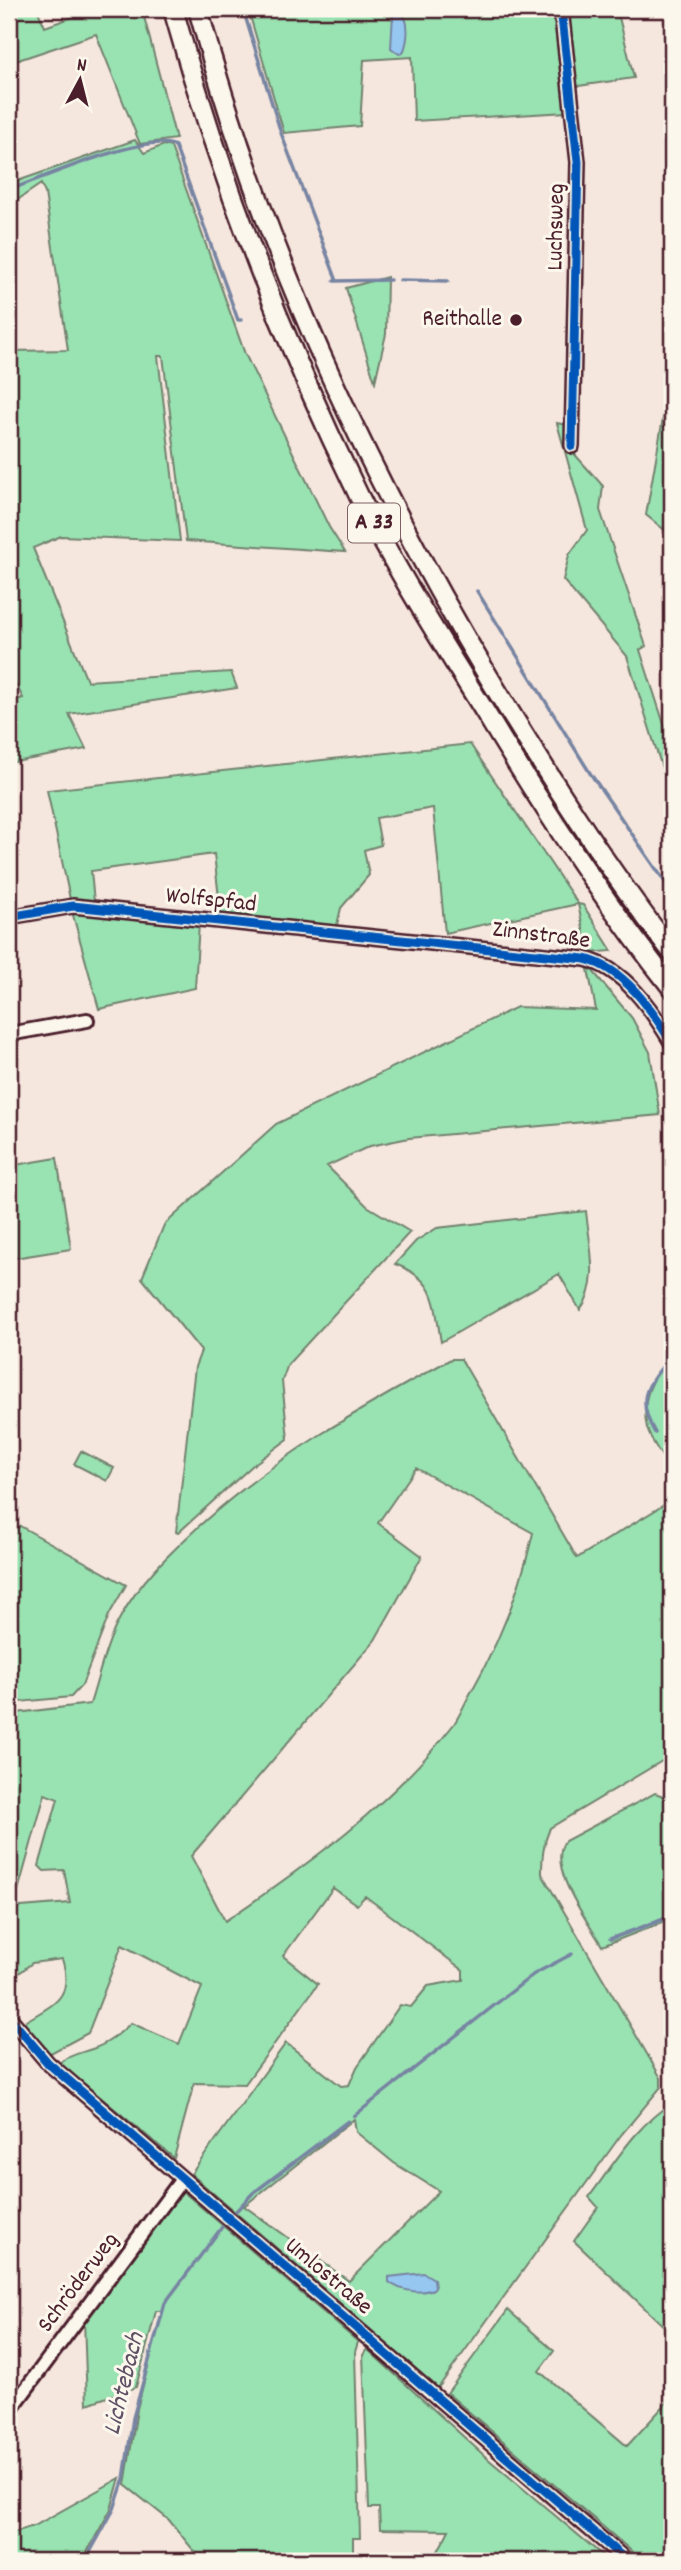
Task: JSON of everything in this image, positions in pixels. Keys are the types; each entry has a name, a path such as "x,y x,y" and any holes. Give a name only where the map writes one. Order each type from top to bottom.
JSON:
{"highway":[{"name":"A 33","path":"173,9 215,141 275,306 360,498 435,630 519,769 624,928 672,988"},
{"name":"A 33","path":"198,9 237,138 293,292 370,465 454,619 552,782 590,841 672,953"}],"street":[{"name":"Luchsweg","path":"561,9 578,162 572,446"},
{"name":"Wolfspfad","path":"9,917 73,906 410,941"},
{"name":"Zinnstraße","path":"410,941 603,964 625,982 672,1043"},
{"path":"9,1034 87,1020"},
{"name":"Umlostraße","path":"9,2017 48,2063 627,2561"},
{"name":"Schröderweg","path":"9,2412 182,2179"}],"green space":[{"path":"9,9 37,9 45,27 95,9 142,9 176,139 140,144 96,34 9,63"},
{"path":"248,9 555,9 567,112 414,121 412,57 364,60 360,126 284,133"},
{"path":"563,9 617,9 634,78 571,87"},
{"path":"135,140 144,153 164,145 171,147 245,354 329,527 345,552 186,541 163,356 158,356 180,541 61,536 33,548 87,681 231,672 237,688 69,714 86,749 9,763 9,702 23,698 9,671 9,351 68,350 45,193 41,184 16,201 16,212 9,214 9,184"},
{"path":"387,277 386,334 375,382 346,288"},
{"path":"672,367 672,536 646,515"},
{"path":"557,423 567,425 570,449 603,486 600,510 646,646 640,650 672,749 672,800 627,656 563,580 569,555 587,530"},
{"path":"470,744 578,904 445,933 433,808 376,818 381,845 364,850 369,875 341,908 336,929 221,916 214,854 91,871 94,902 70,899 47,790"},
{"path":"578,904 583,905 612,951 588,953"},
{"path":"71,908 199,923 195,988 99,1009"},
{"path":"587,964 632,1018 650,1052 660,1115 409,1138 370,1146 327,1166 367,1206 410,1232 288,1364 282,1381 288,1439 253,1465 176,1532 195,1367 201,1351 142,1278 164,1225 276,1124 517,1007 596,1010"},
{"path":"57,1158 71,1249 14,1258 9,1225 9,1166"},
{"path":"586,1211 592,1275 590,1288 580,1310 559,1274 441,1342 434,1304 426,1285 409,1270 395,1264 416,1241 437,1228"},
{"path":"451,1359 461,1359 577,1558 672,1500 672,1755 550,1828 544,1845 542,1868 542,1874 661,2078 661,2087 621,2135 438,2388 191,2174 286,2043 341,2086 349,2085 357,2067 400,2005 411,2007 428,1986 463,1980 463,1970 365,1896 357,1905 333,1888 283,1956 318,1984 245,2084 194,2083 174,2158 59,2063 103,2044 131,2023 179,2044 202,1987 122,1945 88,2033 47,2055 21,2024 58,2000 63,1993 65,1973 62,1959 32,1963 9,1981 9,1908 70,1903 64,1870 44,1871 39,1866 58,1799 45,1794 18,1891 9,1890 9,1714 90,1704 120,1618 146,1580 199,1526 289,1455","holes":["416,1468 533,1533 522,1576 499,1637 454,1724 404,1781 318,1855 225,1921 191,1856 375,1640 422,1556 378,1523","354,2119 356,2132 394,2163 439,2191 349,2281 244,2206"]},
{"path":"672,1360 672,1472 649,1434 645,1409 653,1381"},
{"path":"81,1451 114,1468 107,1481 74,1464"},
{"path":"20,1526 126,1585 109,1615 82,1685 71,1697 9,1703 9,1532"},
{"path":"655,1793 672,1799 672,1919 602,1946 571,1894 561,1865 561,1852 565,1841"},
{"path":"672,2103 672,2334 574,2241 598,2207 589,2197 647,2122"},
{"path":"179,2188 358,2342 355,2352 360,2538 353,2538 353,2561 202,2561 169,2520 125,2485 137,2409 162,2311 156,2311 136,2387 87,2404 84,2320"},
{"path":"508,2310 554,2351 539,2371 627,2446 672,2397 672,2561 643,2561 447,2393"},
{"path":"367,2349 487,2458 609,2561 433,2561 449,2530 380,2529 379,2508 369,2508 363,2355"},
{"path":"120,2478 111,2509 82,2561 9,2561 9,2534 36,2525"}],"water":[{"path":"400,12 406,20 407,31 403,53 399,54 391,48 393,14"},
{"path":"424,2273 434,2279 435,2288 411,2291 389,2282 389,2277"}],"waterway":[{"path":"243,9 281,133 337,281"},
{"path":"9,190 119,150 162,143 175,146 238,320 241,320"},
{"path":"334,281 390,280"},
{"path":"400,280 448,281"},
{"path":"477,591 590,773 672,892"},
{"path":"655,1433 646,1413 645,1397 652,1381 665,1364"},
{"name":"Lichtebach","path":"610,1939 672,1916"},
{"name":"Lichtebach","path":"354,2116 534,1974 572,1954"},
{"name":"Lichtebach","path":"236,2211 252,2194 348,2121"},
{"name":"Lichtebach","path":"85,2561 114,2509 124,2479 133,2418 165,2303 222,2227"}],"cycle path":[{"path":"561,9 578,162 572,446"},
{"path":"9,917 73,906 585,959 612,971 636,992 672,1043"},
{"path":"9,2017 48,2063 627,2561"}],"place":[{"name":"Reithalle","path":"516,320"}]}
